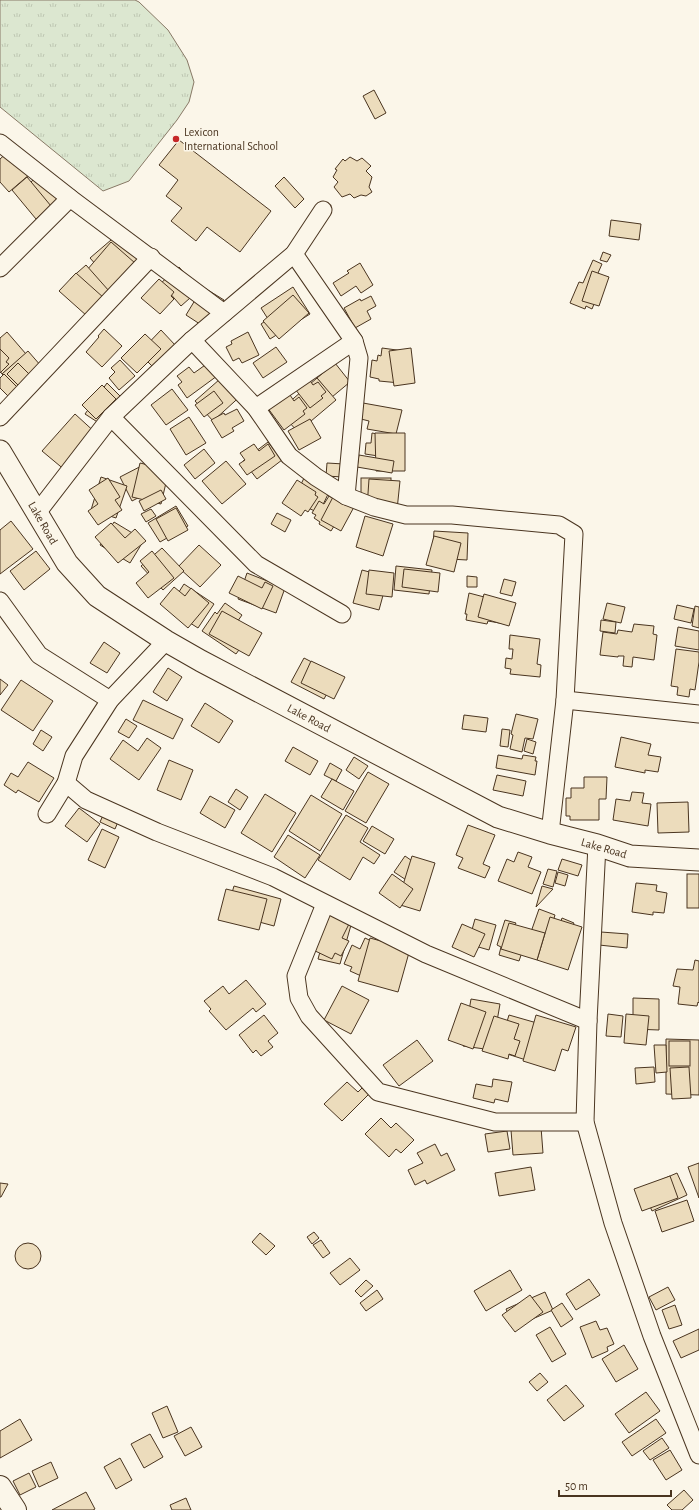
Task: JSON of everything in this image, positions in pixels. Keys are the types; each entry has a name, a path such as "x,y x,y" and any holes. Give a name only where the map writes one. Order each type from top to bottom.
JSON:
{"highway":[{"path":"0,1488 15,1510"}],"main road":[{"name":"Lake Road","path":"0,451 67,563 97,596 166,641 498,817 630,856 699,860"}],"street":[{"path":"0,143 70,198 224,313"},
{"path":"0,268 70,198"},
{"path":"37,513 111,417 192,340 294,254 322,210"},
{"path":"294,254 354,341 359,358 346,496"},
{"path":"0,417 150,257"},
{"path":"192,340 256,408 289,456 316,477 346,496 374,507 406,515 452,516 559,525 574,534 565,700 550,833"},
{"path":"256,408 354,341"},
{"path":"111,417 256,564 342,614"},
{"path":"0,601 39,656 110,700"},
{"path":"47,814 66,783 74,756 110,700 166,641"},
{"path":"565,700 699,714"},
{"path":"66,783 86,800 157,832 273,877 426,954 588,1021"},
{"path":"597,845 588,1021 585,1122 613,1224 652,1336 699,1455"},
{"path":"325,904 296,976 298,998 309,1016 378,1092 495,1122 585,1122"}],"green space":[{"path":"0,0 135,0 139,2 168,30 187,60 194,82 189,102 177,120 129,181 103,191 0,107"}],"building":[{"path":"374,90 386,113 375,119 363,96"},
{"path":"179,140 271,211 240,252 207,227 196,241 171,221 182,208 166,196 178,180 159,165"},
{"path":"16,145 37,168 9,192 0,182 0,159"},
{"path":"350,157 357,161 362,158 371,166 366,171 372,177 369,187 372,192 366,196 361,195 354,198 350,194 342,197 334,187 338,182 333,177 337,170 335,169 343,159 345,161"},
{"path":"40,174 67,205 51,218 24,188"},
{"path":"27,177 51,206 36,219 12,190"},
{"path":"284,177 304,199 295,208 275,186"},
{"path":"611,220 641,224 639,240 609,236"},
{"path":"125,228 155,261 120,292 90,258"},
{"path":"111,242 135,263 105,297 81,277"},
{"path":"603,252 611,255 607,262 600,260"},
{"path":"593,260 602,264 598,273 602,276 598,286 592,283 591,288 599,292 592,309 586,306 585,309 570,303 579,282 583,283"},
{"path":"360,263 373,285 361,293 356,286 341,296 333,283 349,273 347,271"},
{"path":"86,265 117,300 101,314 70,279"},
{"path":"179,267 199,290 181,306 161,283"},
{"path":"592,271 609,277 599,306 582,301"},
{"path":"76,273 104,298 87,316 59,291"},
{"path":"159,279 174,292 171,296 174,299 160,314 141,298"},
{"path":"203,287 224,300 206,328 186,315"},
{"path":"293,287 310,314 270,339 261,324 268,319 261,308"},
{"path":"293,295 309,313 279,339 263,321"},
{"path":"371,296 376,306 367,311 371,319 355,328 344,308 360,299 361,301"},
{"path":"104,329 122,346 102,367 86,352"},
{"path":"161,330 176,346 154,368 139,353"},
{"path":"7,332 26,354 2,374 0,371 0,338"},
{"path":"248,332 259,355 242,363 239,358 233,361 226,347 232,344 231,341"},
{"path":"145,334 161,349 137,373 121,358"},
{"path":"276,347 287,362 263,378 253,363"},
{"path":"382,348 404,351 400,383 379,381 379,379 370,377 372,360 377,361 378,355 381,356"},
{"path":"411,348 415,383 394,386 389,351"},
{"path":"0,349 9,358 6,362 9,364 0,373"},
{"path":"28,351 48,374 22,396 2,374"},
{"path":"120,360 135,376 119,390 109,378 115,372 111,368"},
{"path":"18,363 31,376 20,387 7,374"},
{"path":"208,363 217,376 187,398 178,385 182,382 177,376 189,367 194,373"},
{"path":"335,363 350,382 332,397 317,378"},
{"path":"228,372 245,392 213,421 195,401"},
{"path":"4,374 18,388 9,397 0,388 0,378"},
{"path":"317,378 336,400 298,432 279,411"},
{"path":"309,379 313,385 318,382 326,392 321,396 323,398 310,408 295,389"},
{"path":"107,383 121,397 102,425 85,414"},
{"path":"102,385 116,399 96,419 82,405"},
{"path":"172,389 188,410 166,425 151,405"},
{"path":"214,391 223,403 204,417 195,405"},
{"path":"288,392 294,401 299,397 307,408 303,411 305,414 284,430 267,407"},
{"path":"363,403 402,410 396,434 367,429 369,421 361,419"},
{"path":"237,409 244,421 232,428 234,431 222,438 211,420 224,413 225,415"},
{"path":"75,414 98,435 66,471 42,451"},
{"path":"189,417 206,443 186,455 170,429"},
{"path":"310,419 321,438 299,450 288,431"},
{"path":"372,433 395,437 392,458 365,454 366,443 371,443"},
{"path":"375,433 405,433 405,471 376,471"},
{"path":"268,442 282,460 257,479 243,461"},
{"path":"254,444 259,451 268,444 275,456 247,475 239,464 245,460 240,453"},
{"path":"204,449 215,463 195,479 184,465"},
{"path":"359,455 394,461 392,473 357,467"},
{"path":"153,460 165,484 132,501 120,477"},
{"path":"226,461 246,484 222,504 202,481"},
{"path":"140,463 169,470 161,504 132,497"},
{"path":"327,463 344,464 343,477 326,476"},
{"path":"101,477 127,486 116,518 91,510"},
{"path":"108,478 120,497 115,500 122,510 98,525 88,511 98,504 89,490"},
{"path":"304,478 330,490 319,513 293,501"},
{"path":"361,478 391,478 391,499 361,499"},
{"path":"369,479 400,481 397,510 367,508"},
{"path":"297,480 316,492 315,495 318,497 308,512 305,510 301,516 282,503"},
{"path":"161,490 166,499 144,511 139,501"},
{"path":"329,496 342,504 340,507 344,510 331,531 319,524 320,522 314,518 316,515 312,513 319,501 324,504"},
{"path":"333,497 354,507 341,531 321,520"},
{"path":"176,506 188,526 160,542 148,523"},
{"path":"176,508 188,530 168,541 156,519"},
{"path":"151,509 156,516 146,522 141,514"},
{"path":"277,513 291,520 285,532 271,524"},
{"path":"365,516 393,524 383,556 356,547"},
{"path":"11,521 33,549 0,574 0,530"},
{"path":"114,522 144,540 130,563 100,545"},
{"path":"111,523 125,538 135,529 146,541 118,563 95,537"},
{"path":"434,531 468,533 467,560 432,558"},
{"path":"434,536 461,543 454,572 426,565"},
{"path":"199,545 221,565 200,587 178,567"},
{"path":"162,548 184,571 163,590 141,566"},
{"path":"36,551 50,569 24,590 10,571"},
{"path":"152,551 174,578 148,598 136,583 149,572 140,561"},
{"path":"396,566 432,570 429,594 394,590"},
{"path":"404,569 440,573 438,592 402,587"},
{"path":"362,570 388,577 379,610 353,603"},
{"path":"369,570 394,573 392,597 366,594"},
{"path":"247,573 285,588 276,613 238,599"},
{"path":"238,576 262,588 265,582 273,586 262,609 229,593"},
{"path":"467,576 477,577 477,587 467,587"},
{"path":"504,579 516,582 512,596 500,593"},
{"path":"184,584 214,604 198,628 168,609"},
{"path":"174,587 185,596 191,588 209,603 188,628 160,604"},
{"path":"469,593 507,603 505,610 508,610 505,624 488,621 487,624 466,620 467,614 465,614"},
{"path":"484,594 516,603 509,626 478,617"},
{"path":"225,603 242,615 235,625 249,636 236,654 202,631 215,612 217,614"},
{"path":"607,603 625,607 621,623 603,619"},
{"path":"677,605 694,609 691,623 674,619"},
{"path":"695,606 699,607 699,628 692,626"},
{"path":"222,611 262,633 249,656 209,634"},
{"path":"601,620 616,622 615,633 600,631"},
{"path":"634,624 654,626 653,634 657,635 654,660 633,657 632,667 623,666 624,656 618,657 600,655 603,632 617,634 618,630 632,632"},
{"path":"678,627 699,631 699,650 675,646"},
{"path":"510,635 540,639 537,664 541,665 540,677 510,674 511,669 505,668 506,658 512,659 513,649 509,649"},
{"path":"104,642 120,653 107,673 90,663"},
{"path":"676,649 699,652 695,690 690,689 689,697 677,695 678,687 671,686"},
{"path":"304,658 337,675 324,699 291,682"},
{"path":"311,661 345,677 334,699 301,683"},
{"path":"168,668 182,677 167,701 153,692"},
{"path":"0,679 8,685 0,695"},
{"path":"21,680 53,701 33,731 1,710"},
{"path":"143,700 183,719 173,739 133,720"},
{"path":"205,703 233,721 219,743 191,726"},
{"path":"516,714 538,719 533,739 525,738 522,752 510,749 513,735 511,734"},
{"path":"464,715 488,718 486,732 462,729"},
{"path":"126,719 137,726 129,738 118,732"},
{"path":"502,729 510,730 508,747 500,746"},
{"path":"41,730 52,737 43,751 33,744"},
{"path":"621,737 651,744 648,755 661,757 658,772 645,770 645,773 615,767"},
{"path":"147,738 161,748 139,780 110,759 123,740 138,751"},
{"path":"527,739 536,742 533,754 524,751"},
{"path":"293,747 318,761 310,775 285,761"},
{"path":"498,755 522,759 523,755 536,757 535,761 537,761 535,775 496,768"},
{"path":"354,757 368,766 359,779 346,770"},
{"path":"169,760 193,770 181,800 157,790"},
{"path":"28,762 54,778 39,802 18,790 16,793 4,785 11,773 18,777"},
{"path":"330,763 342,770 336,781 324,775"},
{"path":"368,772 389,784 366,823 345,811"},
{"path":"497,775 526,781 523,796 493,790"},
{"path":"584,777 607,777 606,799 599,799 599,820 570,820 570,816 566,816 566,798 571,798 571,788 584,788"},
{"path":"332,779 354,791 343,810 321,797"},
{"path":"236,789 248,797 240,810 228,802"},
{"path":"632,792 644,793 642,803 651,804 648,826 613,820 616,799 630,801"},
{"path":"265,794 296,813 272,852 241,833"},
{"path":"311,795 342,814 320,851 289,831"},
{"path":"210,796 235,810 225,828 200,813"},
{"path":"688,802 689,832 658,833 657,803"},
{"path":"79,808 100,824 87,842 65,826"},
{"path":"105,811 120,817 115,829 100,822"},
{"path":"346,815 368,828 360,842 380,855 374,864 363,857 350,880 318,860"},
{"path":"468,825 495,835 483,864 490,867 485,878 458,868 463,858 456,855"},
{"path":"372,826 394,839 385,854 363,841"},
{"path":"102,829 119,837 105,868 88,860"},
{"path":"288,835 320,855 305,878 274,857"},
{"path":"518,852 532,857 528,867 541,872 532,894 498,881 507,859 514,862"},
{"path":"405,856 428,872 417,887 394,872"},
{"path":"412,856 435,863 420,911 397,904"},
{"path":"562,859 582,865 578,876 558,870"},
{"path":"548,869 557,871 553,887 543,884"},
{"path":"558,872 568,875 565,886 555,883"},
{"path":"392,874 413,889 400,908 379,893"},
{"path":"687,874 699,874 699,908 687,908"},
{"path":"636,883 657,885 656,891 667,893 664,913 653,912 653,915 632,912"},
{"path":"234,886 281,899 274,926 226,913"},
{"path":"542,886 553,889 536,907"},
{"path":"226,889 267,899 259,930 218,920"},
{"path":"539,909 555,915 552,925 559,927 562,918 574,923 570,932 578,934 566,967 524,952"},
{"path":"331,912 353,918 340,964 318,959"},
{"path":"328,914 349,924 342,938 349,941 341,956 335,953 332,959 311,949"},
{"path":"550,917 582,927 568,970 537,960"},
{"path":"475,919 496,925 489,950 468,944"},
{"path":"505,920 516,923 514,927 529,932 519,961 499,955 501,947 497,945"},
{"path":"509,923 545,933 537,960 501,949"},
{"path":"462,924 485,934 474,957 452,947"},
{"path":"601,932 628,934 627,948 599,945"},
{"path":"365,938 382,946 385,940 396,945 393,951 401,955 386,987 350,971 352,967 344,964 352,945 360,949"},
{"path":"370,938 410,949 398,992 358,981"},
{"path":"695,960 699,961 699,1003 698,1002 697,1006 678,1004 680,987 673,986 677,969 693,970"},
{"path":"246,980 266,1004 256,1012 253,1008 226,1030 209,1011 211,1009 204,1001 223,986 229,994"},
{"path":"342,986 369,1000 351,1034 324,1020"},
{"path":"633,998 659,999 659,1030 633,1029"},
{"path":"471,999 500,1004 492,1050 463,1046"},
{"path":"461,1003 486,1012 473,1049 448,1040"},
{"path":"608,1014 623,1016 621,1037 606,1036"},
{"path":"626,1014 649,1016 646,1045 624,1043"},
{"path":"264,1015 278,1033 268,1041 273,1047 261,1056 256,1050 253,1053 239,1035"},
{"path":"509,1015 537,1023 526,1060 498,1051"},
{"path":"536,1015 576,1027 568,1051 562,1049 555,1071 523,1061"},
{"path":"494,1016 519,1024 514,1039 520,1041 515,1056 509,1054 508,1059 482,1051"},
{"path":"666,1039 699,1040 699,1095 666,1094"},
{"path":"417,1040 433,1061 399,1086 383,1065"},
{"path":"669,1041 690,1041 690,1066 669,1066"},
{"path":"654,1045 666,1045 667,1072 656,1073"},
{"path":"654,1067 655,1082 636,1084 635,1068"},
{"path":"689,1067 691,1098 672,1099 670,1068"},
{"path":"493,1079 512,1082 508,1102 495,1099 494,1103 473,1098 476,1084 492,1087"},
{"path":"347,1082 358,1092 362,1088 369,1094 342,1121 324,1104"},
{"path":"381,1118 391,1128 396,1123 414,1140 401,1153 396,1149 389,1157 365,1134"},
{"path":"541,1127 543,1153 513,1155 511,1130"},
{"path":"507,1131 510,1149 488,1152 485,1134"},
{"path":"435,1144 441,1156 447,1153 455,1170 427,1184 425,1180 415,1185 408,1170 423,1163 417,1153"},
{"path":"699,1163 699,1198 688,1167"},
{"path":"531,1167 535,1190 499,1196 495,1173"},
{"path":"677,1173 687,1195 652,1211 642,1188"},
{"path":"670,1176 678,1198 642,1211 634,1189"},
{"path":"0,1183 8,1184 1,1197 0,1197"},
{"path":"687,1200 694,1221 662,1232 655,1211"},
{"path":"314,1232 319,1238 312,1244 307,1237"},
{"path":"260,1233 275,1246 266,1255 252,1242"},
{"path":"321,1240 330,1253 323,1258 313,1245"},
{"path":"28,1243 37,1247 41,1256 37,1265 28,1269 19,1265 15,1256 19,1247"},
{"path":"350,1258 360,1270 340,1285 330,1273"},
{"path":"510,1270 522,1290 486,1311 474,1291"},
{"path":"589,1279 600,1295 576,1310 566,1294"},
{"path":"366,1280 373,1286 361,1297 355,1291"},
{"path":"668,1287 675,1300 656,1310 649,1297"},
{"path":"377,1290 383,1299 366,1311 360,1303"},
{"path":"545,1292 553,1310 514,1327 506,1309"},
{"path":"530,1295 543,1312 515,1332 502,1315"},
{"path":"562,1303 573,1319 561,1327 551,1310"},
{"path":"675,1305 682,1325 669,1329 662,1310"},
{"path":"596,1321 600,1330 607,1328 614,1344 607,1347 608,1351 592,1358 580,1327"},
{"path":"550,1327 566,1354 552,1362 536,1335"},
{"path":"699,1329 699,1350 681,1358 673,1341"},
{"path":"624,1345 638,1369 616,1382 602,1359"},
{"path":"540,1373 548,1382 537,1391 529,1382"},
{"path":"566,1385 584,1406 564,1421 547,1400"},
{"path":"646,1392 660,1411 629,1433 615,1414"},
{"path":"167,1406 178,1432 163,1438 152,1413"},
{"path":"20,1419 32,1440 0,1458 0,1431"},
{"path":"656,1419 666,1433 632,1456 622,1442"},
{"path":"191,1427 202,1447 185,1456 174,1436"},
{"path":"150,1434 163,1457 144,1468 131,1444"},
{"path":"662,1438 669,1448 650,1460 643,1451"},
{"path":"670,1450 682,1470 666,1480 653,1460"},
{"path":"120,1458 132,1480 116,1489 104,1467"},
{"path":"51,1462 58,1478 39,1487 32,1471"},
{"path":"29,1473 36,1487 20,1495 13,1481"},
{"path":"684,1490 693,1500 682,1510 672,1510 667,1505"},
{"path":"86,1492 95,1509 52,1510"},
{"path":"186,1498 191,1510 172,1510 170,1505"}],"place":[{"name":"Lexicon International School","path":"176,139"}]}
